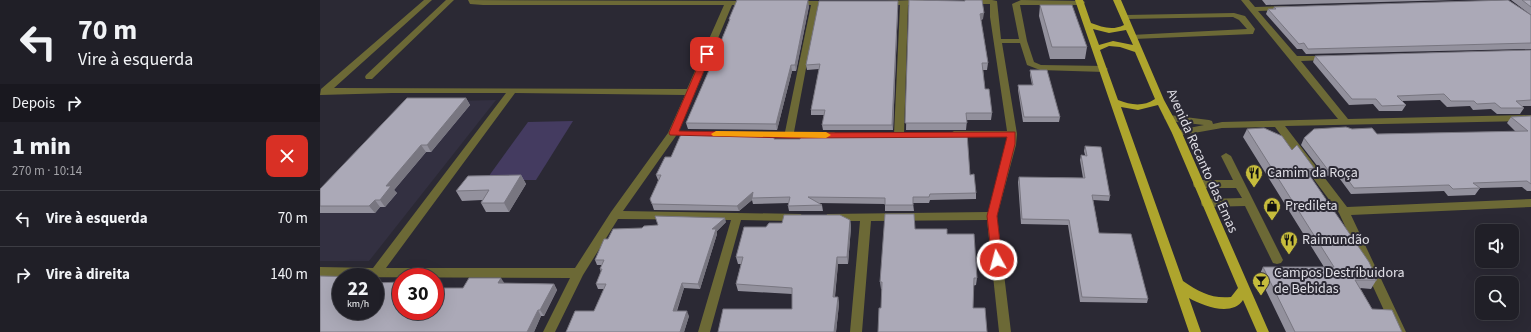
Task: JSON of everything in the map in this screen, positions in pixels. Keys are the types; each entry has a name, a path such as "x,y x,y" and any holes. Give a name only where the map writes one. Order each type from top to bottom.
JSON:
{"main road":[{"name":"Avenida Recanto das Emas","path":"1118,0 1160,100 1177,133 1263,332"},
{"path":"1080,2 1194,332"},
{"path":"1089,25 1110,32 1119,31 1127,22"},
{"path":"1096,49 1106,43 1115,43 1125,45 1139,51"},
{"path":"1115,102 1128,107 1141,108 1153,106 1160,100"},
{"path":"1178,284 1203,300 1221,304 1235,302 1244,289"}],"street":[{"path":"322,93 428,0"},
{"path":"369,77 450,0"},
{"path":"472,0 473,2 483,3 691,1 752,3"},
{"path":"1245,0 1346,123"},
{"path":"965,2 988,1 994,3 998,41 1012,134 1011,144 992,216 1005,332"},
{"path":"899,134 904,2"},
{"path":"881,3 927,2"},
{"path":"1080,2 1022,2 1016,4 1023,41 1030,63 1032,65 1104,69"},
{"path":"549,332 578,273 615,215 677,133 691,92 729,3"},
{"path":"791,3 837,3"},
{"path":"789,135 815,3"},
{"path":"1252,9 1292,8"},
{"path":"411,14 437,14"},
{"path":"1127,22 1234,15 1242,18 1251,29 1250,32 1134,37"},
{"path":"998,41 1023,41"},
{"path":"1294,59 1334,58"},
{"path":"322,93 392,90 691,92"},
{"path":"378,268 512,91"},
{"path":"1170,118 1222,125 1531,118"},
{"path":"1278,124 1344,211 1400,332"},
{"path":"1177,133 1222,125"},
{"path":"750,135 844,134"},
{"path":"944,134 1012,134"},
{"path":"1226,156 1247,202 1277,260"},
{"path":"1198,184 1239,184"},
{"path":"1206,203 1247,202"},
{"path":"1344,211 1531,203"},
{"path":"615,215 805,217"},
{"path":"820,217 992,216"},
{"path":"704,332 737,217"},
{"path":"856,332 866,217"},
{"path":"384,271 578,273"},
{"path":"320,272 332,272"}],"shaded area":[{"path":"496,100 369,261 320,261 320,200 413,102"},
{"path":"573,121 536,180 486,180 528,122"}],"building":[{"path":"737,0 808,0 795,65 791,65 776,124 686,123 713,61"},
{"path":"909,0 982,0 984,13 980,14 988,63 982,63 985,89 989,89 992,113 966,113 967,123 905,123"},
{"path":"1508,0 1531,15 1531,43 1308,49 1304,43 1299,44 1268,9 1276,9 1274,7"},
{"path":"1522,0 1531,0 1531,7"},
{"path":"819,1 898,1 892,125 822,125 825,110 811,110 820,64 806,65"},
{"path":"1040,5 1072,5 1087,47 1052,47"},
{"path":"1531,50 1531,100 1516,101 1524,108 1501,108 1495,103 1477,104 1474,101 1451,101 1444,94 1397,96 1406,105 1382,106 1376,99 1352,99 1315,56"},
{"path":"1030,70 1047,70 1060,117 1024,117 1018,85 1033,85"},
{"path":"407,98 466,98 427,145 421,145 386,186 391,186 380,200 375,200 369,206 320,206 320,189"},
{"path":"1531,116 1531,184 1527,181 1473,183 1480,188 1453,189 1449,185 1354,188 1340,169 1328,170 1304,138 1314,129 1346,127 1352,129 1372,128 1377,134 1528,131 1511,117"},
{"path":"1264,128 1282,136 1292,150 1297,145 1314,168 1308,169 1313,176 1310,176 1369,262 1377,279 1355,280 1372,309 1392,310 1402,332 1295,332 1263,267 1334,267 1247,129"},
{"path":"682,132 775,134 774,139 800,139 801,136 820,136 820,134 967,133 970,175 974,174 976,193 930,194 929,197 913,197 913,205 885,205 885,198 808,197 822,205 788,206 790,197 752,198 753,192 737,206 652,204 650,199 661,175 656,175 665,157 671,157"},
{"path":"1085,146 1101,147 1110,196 1092,195 1099,233 1131,234 1148,299 1082,297 1069,220 1022,219 1019,177 1085,178 1081,155 1087,156"},
{"path":"521,175 504,203 481,203 489,190 456,191 468,176"},
{"path":"885,214 914,214 915,229 947,229 947,234 974,234 977,278 974,278 973,308 985,308 987,332 878,332 879,308 881,308 882,282 880,282"},
{"path":"784,215 840,215 850,220 847,257 837,257 833,297 838,297 834,332 718,332 723,309 792,309 792,288 736,284 743,257 736,257 744,227 766,227 769,223 782,223"},
{"path":"655,216 725,218 712,229 716,229 698,284 682,283 673,311 687,311 680,332 566,332 575,311 594,311 606,284 596,284 604,260 595,260 604,239 608,239 613,229 642,228 644,226 658,225"},
{"path":"320,276 332,276 332,320 384,320 384,283 392,282 392,320 444,320 444,288 463,288 469,278 501,278 498,283 554,284 527,332 320,332"}],"slow traffic":[{"path":"716,134 826,135"}],"place":[{"name":"Camim da Roça","path":"1254,188"},
{"name":"Predileta","path":"1272,221"},
{"name":"Raimundão","path":"1289,255"},
{"name":"Campos Destribuidora de Bebidas","path":"1261,296"}],"route":[{"path":"707,54 673,133 789,135 1012,134 1011,144 992,216 997,260"}]}
